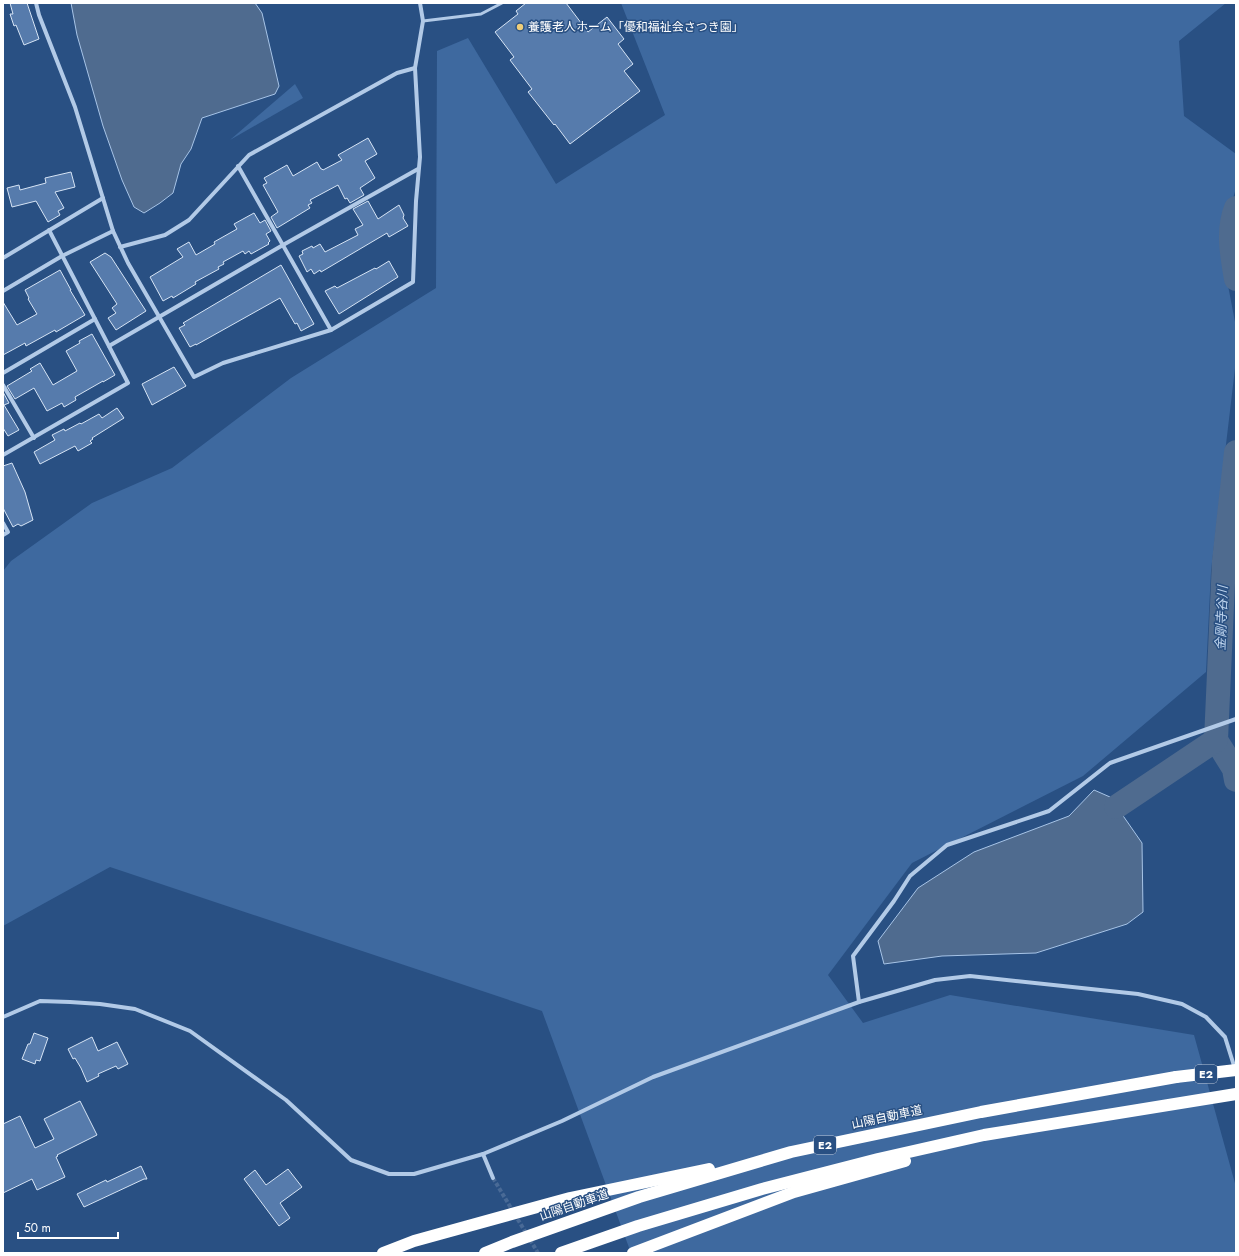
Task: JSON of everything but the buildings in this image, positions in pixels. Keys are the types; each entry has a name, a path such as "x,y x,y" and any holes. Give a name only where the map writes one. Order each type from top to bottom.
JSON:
{"highway":[{"name":"山陽自動車道","path":"484,1253 639,1197 791,1152 981,1112 1176,1077 1236,1071"},
{"name":"E2","path":"561,1253 638,1226 762,1189 878,1159 984,1135 1236,1094"},
{"path":"632,1253 794,1192 894,1164 984,1135"},
{"path":"383,1253 414,1241 570,1198 791,1152"}],"street":[{"path":"36,3 39,15 75,107 113,231 128,263 194,377 223,363 331,330 413,282 416,202 420,157 415,68 423,21 420,3"},
{"path":"120,247 165,235 190,220 238,166 250,155 397,73 415,68"},
{"path":"238,166 331,330"},
{"path":"109,346 418,169"},
{"path":"3,258 104,198"},
{"path":"3,455 128,383 49,230"},
{"path":"3,291 62,256 113,231"},
{"path":"3,374 95,319"},
{"path":"3,385 34,438"},
{"path":"3,523 8,532 3,535"},
{"path":"859,1002 852,956 894,901 910,876 947,845 1049,812 1110,764 1236,719"},
{"path":"3,1017 40,1001 100,1004 136,1009 190,1031 286,1100 351,1160 388,1174 414,1174 483,1154 562,1121 653,1077 859,1002 935,980 970,976 1138,994 1182,1004 1206,1017 1225,1037 1236,1071"},
{"path":"483,1154 494,1178"}],"lane":[{"path":"423,21 481,14 502,3"}],"shaded area":[{"path":"71,3 255,3 262,13 279,86 275,94 202,118 191,149 181,164 173,193 144,213 134,207 122,180 103,126 77,35"},
{"path":"621,3 1226,3 1179,41 1184,116 1236,154 1236,188 1220,244 1236,327 1236,360 1211,571 1206,672 1083,776 912,863 828,975 863,1023 950,995 1194,1035 1236,1187 1236,1253 631,1253 542,1011 110,867 3,926 3,571 11,561 92,503 172,468 291,378 436,288 437,51 468,38 556,184 665,115"},
{"path":"295,84 303,98 230,140"},
{"path":"1094,790 1110,797 1142,843 1143,912 1127,924 1036,953 942,956 884,964 878,941 918,888 974,852 1069,816"}],"waterway":[{"name":"金剛寺谷川","path":"1236,208 1233,216 1231,234 1236,279"},
{"name":"金剛寺谷川","path":"1236,452 1224,561 1216,740 1234,769 1236,780"},
{"path":"1116,807 1216,740"}],"tunnel":[{"path":"493,1178 538,1253"}],"place":[{"name":"養護老人ホーム「優和福祉会さつき園」","path":"520,27"}]}
